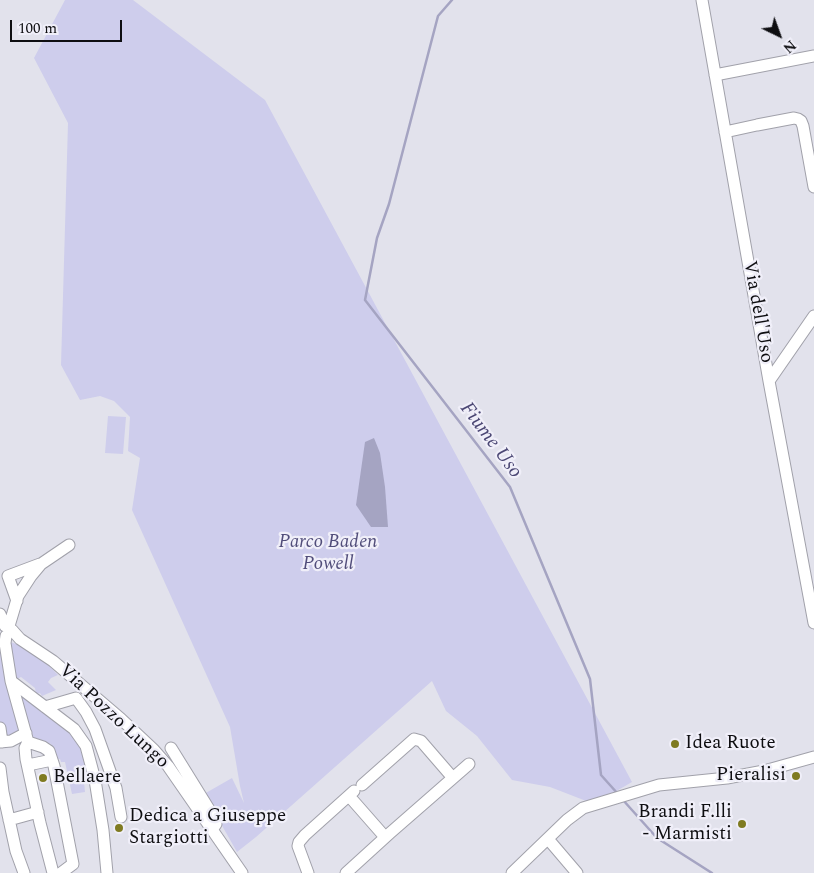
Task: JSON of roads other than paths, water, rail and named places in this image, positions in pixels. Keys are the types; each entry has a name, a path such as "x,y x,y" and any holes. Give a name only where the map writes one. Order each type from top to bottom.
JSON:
{"street":[{"name":"Via dell'Uso","path":"702,0 814,624"},
{"path":"715,75 814,56"},
{"path":"725,132 794,118 798,119 803,126 814,187"},
{"path":"769,381 814,316"},
{"path":"53,873 28,765 25,748 27,738 12,681 5,642 18,596 30,576 41,564 69,544"},
{"path":"17,601 8,576 41,564"},
{"path":"0,614 8,631"},
{"name":"Via Pozzo Lungo","path":"8,631 53,661 154,750 168,766 242,873"},
{"path":"12,681 74,730 86,746 96,780 107,873"},
{"path":"45,707 76,698 86,712 95,729 116,788 121,817"},
{"path":"0,728 1,742 27,738 44,746 50,752 73,864 60,873"},
{"path":"308,873 298,846 299,842 414,739 420,742 453,778"},
{"name":"Via Pozzo Lungo","path":"171,748 215,819 216,824 212,830"},
{"path":"512,873 567,820 588,806 659,785 727,778 764,771 814,757"},
{"path":"28,765 52,760"},
{"path":"346,873 469,764"},
{"path":"0,768 3,792 16,851 24,873"},
{"path":"355,791 385,838"},
{"path":"9,820 38,812"},
{"path":"548,839 576,873"}],"waterway":[{"name":"Fiume Uso","path":"452,0 438,16 389,204 377,238 365,300 510,487 590,679 601,775 618,794"},
{"name":"Fiume Uso","path":"623,800 657,838 712,873"}],"place":[{"name":"Idea Ruote","path":"675,744"},
{"name":"Pieralisi","path":"796,776"},
{"name":"Bellaere","path":"43,778"},
{"name":"Brandi F.lli - Marmisti","path":"742,824"},
{"name":"Dedica a Giuseppe Stargiotti","path":"119,828"}],"park label":[{"name":"Parco Baden Powell","path":"328,554"}]}
